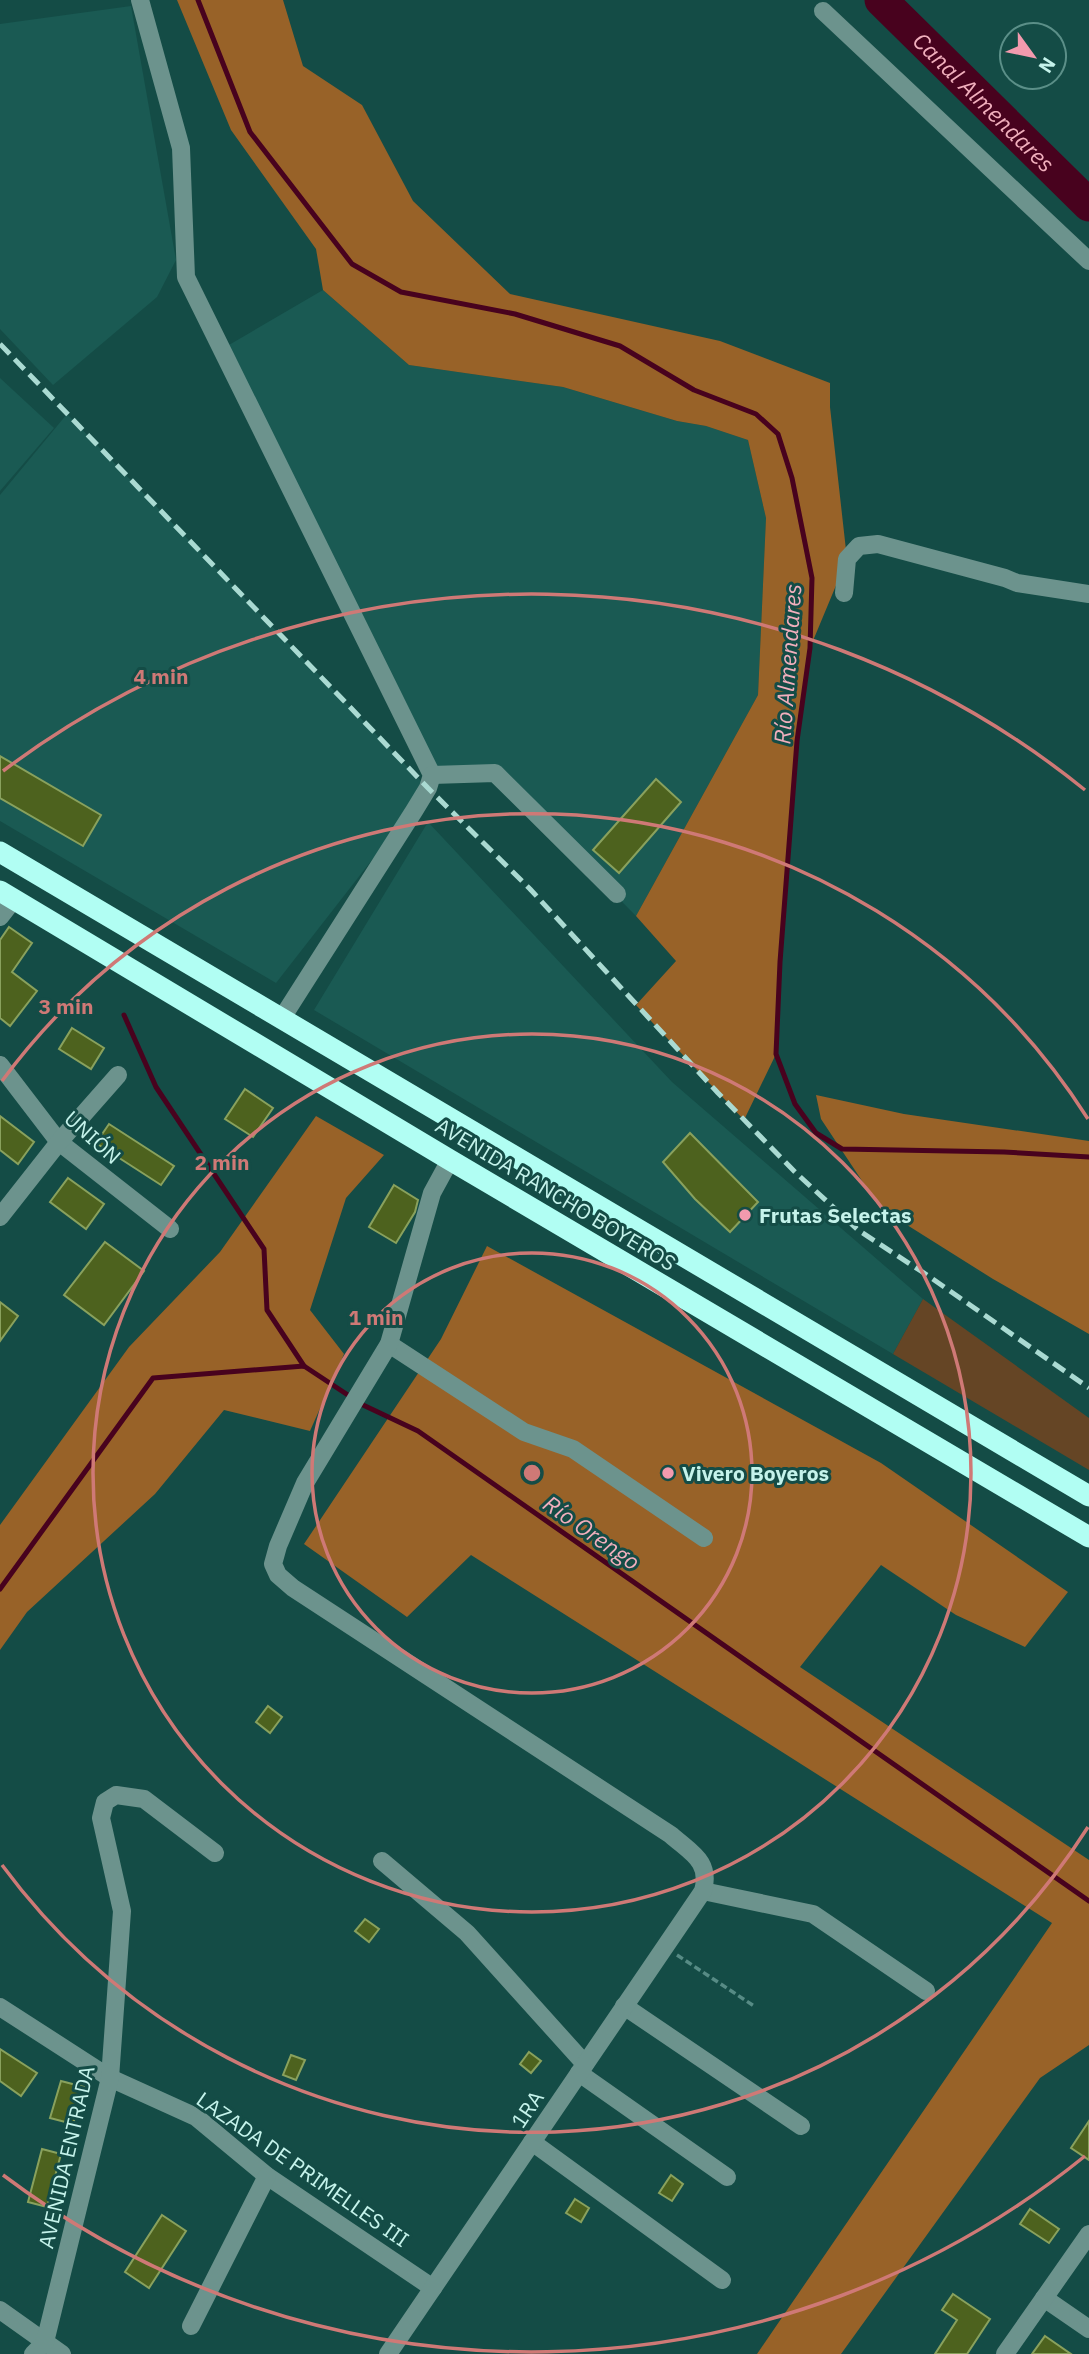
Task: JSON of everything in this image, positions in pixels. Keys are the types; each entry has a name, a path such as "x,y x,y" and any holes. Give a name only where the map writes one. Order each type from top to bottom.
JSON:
{"highway":[{"name":"AVENIDA RANCHO BOYEROS","path":"0,852 1089,1496"},
{"name":"AVENIDA RANCHO BOYEROS","path":"7,895 1089,1537"}],"street":[{"path":"140,0 181,148 186,276 432,775 428,788 414,811 282,1018"},
{"path":"823,11 1089,261"},
{"path":"844,593 847,559 859,546 877,544 1017,583 1089,594"},
{"path":"432,775 495,773 617,894"},
{"path":"0,916 7,895"},
{"name":"UNIÓN","path":"0,1065 59,1142 170,1229"},
{"path":"0,1217 59,1142 118,1075"},
{"path":"450,1160 432,1193 389,1344 305,1483 278,1546 273,1564 278,1575 293,1588 671,1835 703,1863 707,1877 703,1891 813,1914 926,1991"},
{"path":"389,1344 524,1432 573,1449 704,1538"},
{"name":"AVENIDA ENTRADA","path":"39,2348 110,2078 122,1911 101,1818 105,1802 116,1795 144,1799 215,1853"},
{"path":"382,1861 467,1933 582,2068 727,2177"},
{"name":"1RA","path":"388,2354 703,1891"},
{"path":"624,2006 801,2126"},
{"name":"LAZADA DE PRIMELLES III","path":"0,2007 110,2078 195,2117 267,2176 433,2288"},
{"path":"532,2142 722,2280"},
{"path":"191,2326 267,2176"},
{"path":"1005,2354 1089,2234"},
{"path":"1044,2298 1089,2329"},
{"path":"0,2310 39,2348 62,2354"}],"path":[{"path":"665,1947 754,2006"}],"shaded area":[{"path":"177,0 283,0 303,66 362,105 413,201 510,294 720,341 830,383 830,407 847,559 810,648 797,741 780,962 776,1054 744,1120 636,1005 676,961 636,916 758,695 766,518 748,440 563,387 409,365 323,290 316,249 231,130"},
{"path":"131,6 176,260 157,297 53,385 0,329 0,24"},
{"path":"323,290 409,365 563,387 748,440 766,518 758,695 636,916 495,773 432,775 222,349"},
{"path":"0,378 54,428 0,491"},
{"path":"67,414 428,788 276,983 0,821 0,495"},
{"path":"428,822 672,1082 923,1299 893,1354 314,1010"},
{"path":"816,1095 904,1114 1089,1141 1089,1334 993,1279 880,1208 821,1119"},
{"path":"316,1116 384,1155 346,1198 310,1310 344,1354 310,1431 224,1410 155,1494 27,1612 0,1650 0,1525 129,1347 220,1252"},
{"path":"487,1246 881,1463 1068,1592 1025,1647 956,1615 881,1565 800,1667 1089,1860 1089,2045 1040,2078 841,2354 757,2354 1052,1923 471,1555 407,1617 304,1544 441,1339"},
{"path":"923,1299 1089,1418 1089,1470 893,1354"}],"building":[{"path":"0,756 101,815 83,846 0,798"},
{"path":"656,779 681,802 619,873 593,850"},
{"path":"9,927 32,943 12,972 37,991 10,1026 0,1018 0,940"},
{"path":"72,1028 104,1048 91,1069 59,1049"},
{"path":"245,1089 273,1108 253,1137 225,1119"},
{"path":"0,1116 34,1142 18,1164 0,1150"},
{"path":"109,1124 174,1166 161,1185 96,1143"},
{"path":"690,1133 758,1202 730,1232 695,1199 663,1162"},
{"path":"68,1178 104,1204 86,1229 50,1202"},
{"path":"394,1185 418,1200 415,1212 396,1243 369,1227"},
{"path":"105,1242 144,1271 104,1325 64,1295"},
{"path":"0,1302 18,1316 0,1341"},
{"path":"268,1706 282,1717 270,1733 256,1722"},
{"path":"365,1919 379,1929 369,1942 355,1931"},
{"path":"0,2049 37,2073 21,2096 0,2081"},
{"path":"529,2052 541,2061 531,2073 520,2064"},
{"path":"291,2055 305,2060 296,2080 283,2075"},
{"path":"61,2081 84,2087 73,2124 50,2118"},
{"path":"1089,2121 1089,2160 1071,2148"},
{"path":"42,2149 61,2154 47,2207 28,2202"},
{"path":"671,2175 683,2184 672,2201 659,2193"},
{"path":"575,2199 589,2208 581,2222 566,2213"},
{"path":"1030,2209 1059,2229 1049,2243 1020,2224"},
{"path":"162,2215 186,2231 149,2288 125,2272"},
{"path":"953,2294 990,2319 967,2354 935,2354 957,2320 942,2310"},
{"path":"1045,2336 1071,2354 1032,2354"}],"waterway":[{"name":"Río Almendares","path":"198,0 250,132 352,264 401,292 515,314 620,346 694,390 756,414 778,434 792,478 812,578 810,648 797,741 780,962 776,1054 795,1104 816,1133 842,1149 1004,1152 1089,1157"},
{"name":"Canal Almendares","path":"881,0 1089,205"},
{"path":"124,1015 156,1087 264,1249 267,1310 304,1366"},
{"name":"Río Orengo","path":"0,1589 153,1378 304,1366 363,1405 418,1431 1089,1901"}],"railway":[{"path":"0,344 428,788 530,889 718,1093 795,1172 858,1230 1089,1388"}],"place":[{"name":"Frutas Selectas","path":"745,1215"},
{"name":"Vivero Boyeros","path":"668,1473"}]}
